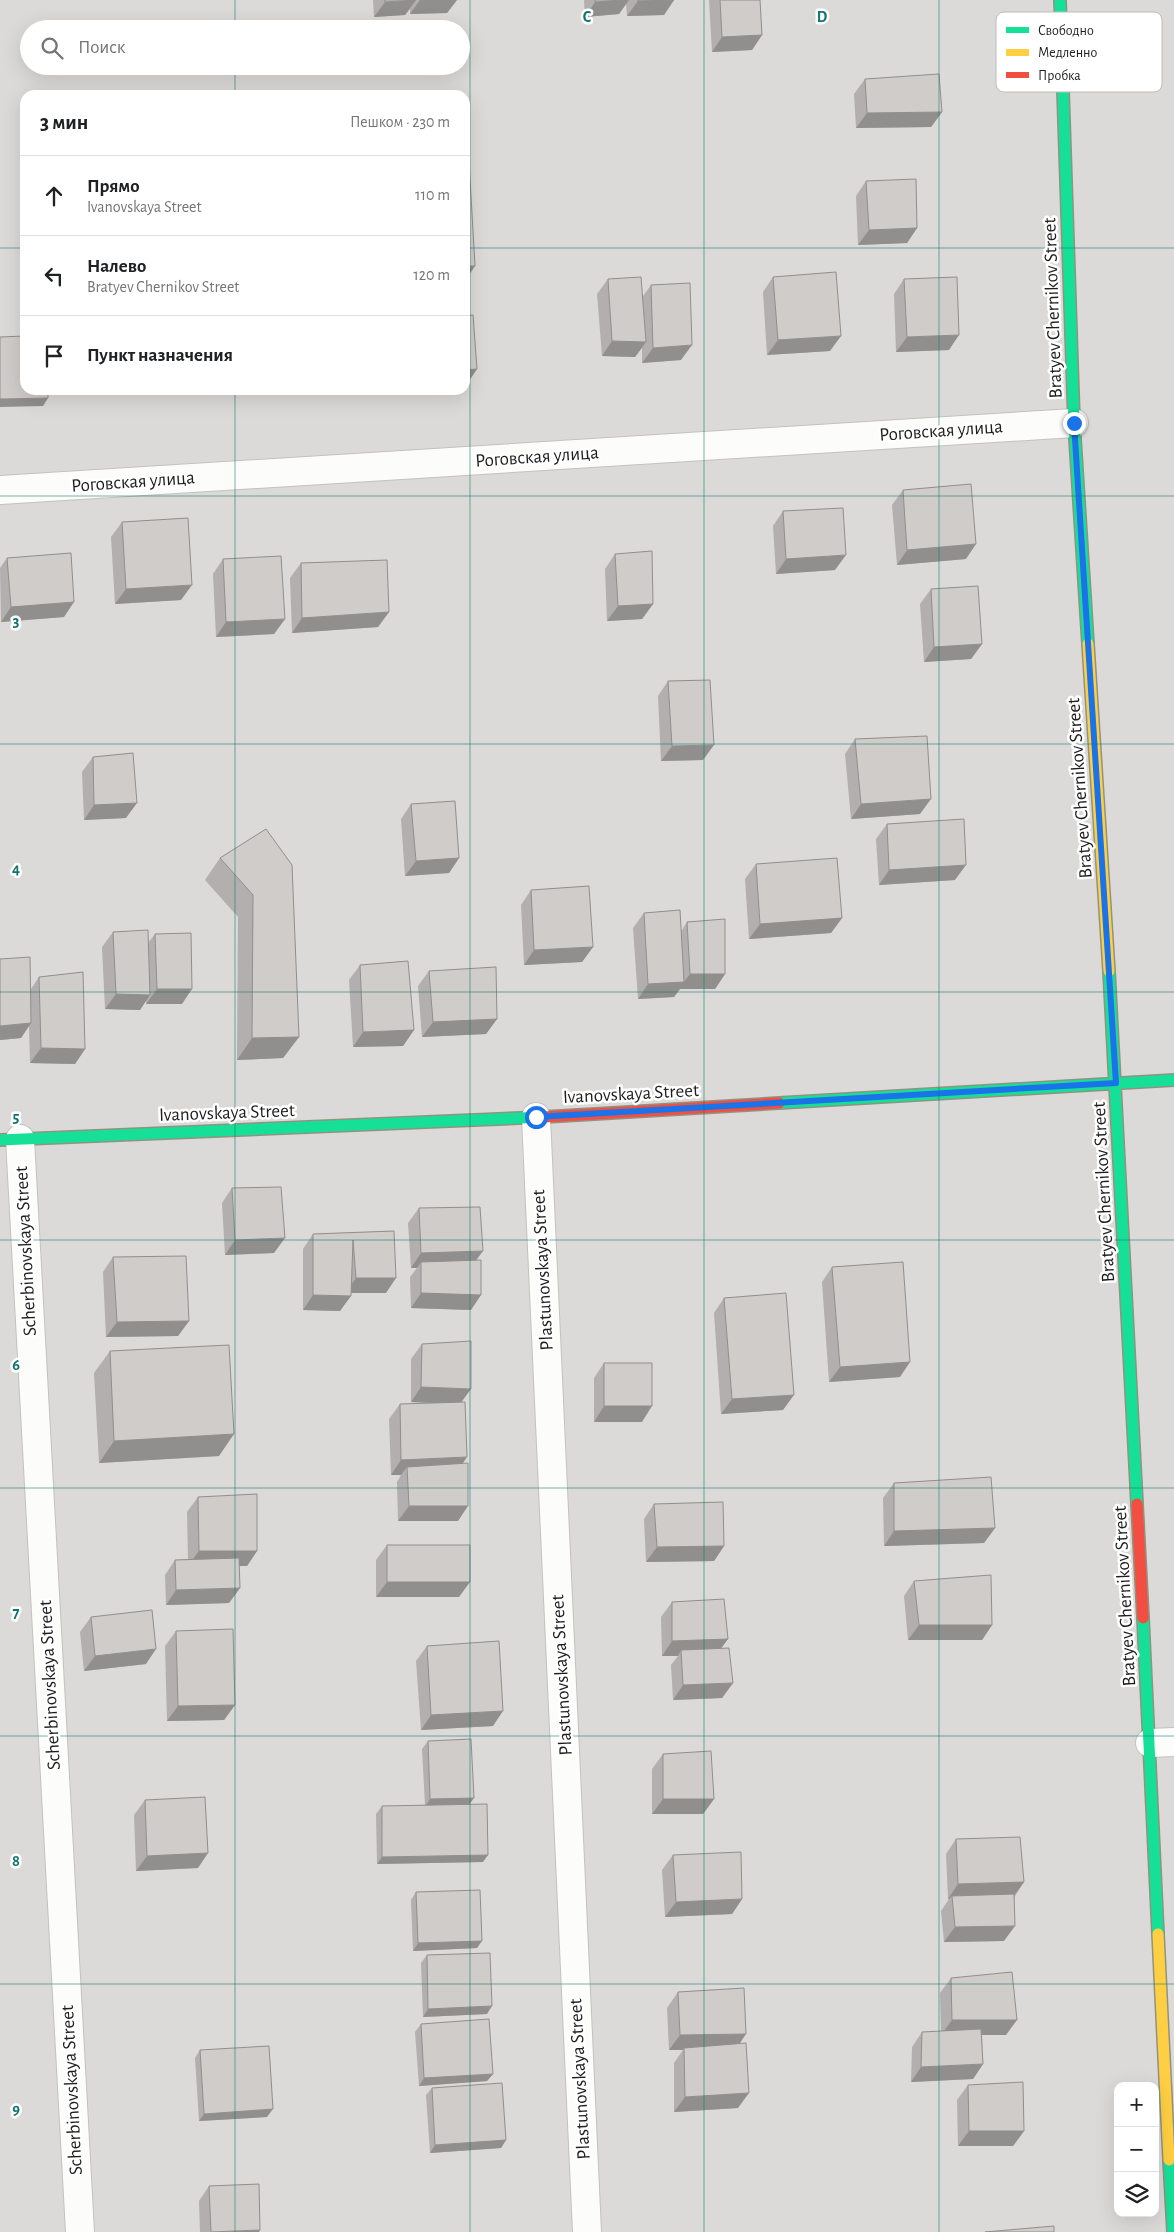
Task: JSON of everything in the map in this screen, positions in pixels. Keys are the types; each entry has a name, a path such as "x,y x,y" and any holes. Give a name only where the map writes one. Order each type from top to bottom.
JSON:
{"street":[{"name":"Bratyev Chernikov Street","path":"1063,92 1074,423 1116,1083 1162,1743 1173,2232"},
{"name":"Роговская улица","path":"0,490 1074,423"},
{"name":"Ivanovskaya Street","path":"10,1140 536,1117 1174,1080"},
{"name":"Plastunovskaya Street","path":"536,1117 587,2232"},
{"name":"Scherbinovskaya Street","path":"10,1140 80,2232"}],"shaded area":[{"path":"0,0 1174,0 1174,2232 0,2232"}],"building":[{"path":"385,0 416,0 385,2"},
{"path":"595,0 621,0 595,2"},
{"path":"638,0 674,0 638,1"},
{"path":"720,0 760,0 762,35 722,37"},
{"path":"939,74 942,112 867,113 865,79"},
{"path":"470,178 475,266 470,266"},
{"path":"916,179 917,228 869,230 866,181"},
{"path":"836,272 841,336 778,340 773,277"},
{"path":"641,277 646,342 612,341 608,279"},
{"path":"957,277 959,335 907,337 904,279"},
{"path":"690,283 692,345 653,348 651,285"},
{"path":"470,315 473,315 477,369 470,370"},
{"path":"20,336 20,395 48,395 48,398 0,399 0,337"},
{"path":"971,484 976,544 907,550 903,490"},
{"path":"843,508 846,555 786,559 783,511"},
{"path":"188,518 192,585 126,589 122,522"},
{"path":"652,551 653,604 618,606 615,554"},
{"path":"71,553 74,602 11,607 7,558"},
{"path":"281,556 285,619 226,622 223,559"},
{"path":"387,560 389,612 302,618 301,563"},
{"path":"978,586 982,644 934,647 931,589"},
{"path":"710,680 714,745 672,746 668,681"},
{"path":"927,736 931,799 861,804 855,739"},
{"path":"133,753 137,803 94,805 93,757"},
{"path":"455,801 459,858 416,861 411,804"},
{"path":"964,819 966,865 889,870 887,824"},
{"path":"266,829 292,865 299,1037 252,1038 253,895 220,858"},
{"path":"837,858 842,918 760,924 756,864"},
{"path":"589,886 593,947 534,950 531,890"},
{"path":"680,910 684,982 648,984 644,913"},
{"path":"725,919 725,974 690,974 687,922"},
{"path":"148,930 150,995 116,994 113,932"},
{"path":"191,933 192,989 157,989 155,934"},
{"path":"30,957 31,1023 0,1026 0,959"},
{"path":"408,961 414,1030 363,1032 360,965"},
{"path":"496,967 497,1019 433,1022 429,971"},
{"path":"83,972 85,1049 41,1048 39,977"},
{"path":"281,1187 285,1238 235,1240 232,1188"},
{"path":"480,1207 483,1251 421,1253 419,1208"},
{"path":"394,1231 396,1278 356,1278 353,1240 351,1296 313,1295 313,1234"},
{"path":"186,1256 189,1321 117,1322 113,1257"},
{"path":"481,1260 481,1295 421,1293 421,1262"},
{"path":"903,1262 910,1362 840,1367 832,1267"},
{"path":"786,1293 794,1395 732,1399 724,1298"},
{"path":"471,1341 471,1389 421,1387 422,1344"},
{"path":"229,1345 234,1434 114,1441 110,1351"},
{"path":"604,1363 652,1363 652,1406 604,1406"},
{"path":"465,1402 467,1457 401,1460 400,1404"},
{"path":"468,1463 468,1506 409,1506 407,1467"},
{"path":"991,1477 995,1528 894,1531 894,1483"},
{"path":"257,1494 257,1551 199,1551 198,1497"},
{"path":"723,1502 724,1546 657,1547 654,1504"},
{"path":"387,1545 470,1545 470,1582 387,1582"},
{"path":"239,1558 240,1588 176,1590 175,1560"},
{"path":"991,1575 992,1625 919,1625 914,1581"},
{"path":"724,1599 728,1639 672,1641 672,1602"},
{"path":"152,1610 156,1649 95,1656 91,1617"},
{"path":"233,1629 235,1705 178,1706 176,1631"},
{"path":"499,1641 503,1711 431,1715 427,1646"},
{"path":"729,1648 733,1683 683,1685 681,1650"},
{"path":"471,1739 474,1798 430,1799 428,1741"},
{"path":"711,1751 714,1799 663,1799 663,1754"},
{"path":"205,1797 208,1853 147,1856 145,1800"},
{"path":"487,1804 488,1855 382,1857 382,1806"},
{"path":"1020,1837 1024,1882 958,1884 956,1839"},
{"path":"741,1852 742,1899 676,1902 673,1855"},
{"path":"480,1890 482,1941 418,1943 416,1892"},
{"path":"1014,1894 1015,1926 955,1927 952,1896"},
{"path":"490,1953 492,2006 428,2009 427,1955"},
{"path":"1012,1972 1017,2020 952,2020 951,1978"},
{"path":"744,1988 746,2034 680,2035 678,1992"},
{"path":"489,2019 493,2074 424,2078 421,2024"},
{"path":"981,2029 983,2064 921,2067 922,2032"},
{"path":"746,2043 749,2093 685,2097 684,2048"},
{"path":"269,2046 273,2109 204,2114 200,2050"},
{"path":"1023,2082 1024,2131 969,2131 968,2085"},
{"path":"502,2083 506,2140 435,2145 432,2088"},
{"path":"259,2184 260,2230 211,2232 209,2186"},
{"path":"1054,2226 1054,2232 985,2232"}],"traffic: fast":[{"path":"1060,0 1060,12"},
{"path":"1063,92 1074,423 1088,644"},
{"path":"1109,971 1137,1504"},
{"path":"779,1103 1174,1080"},
{"path":"0,1140 544,1117"},
{"path":"1143,1618 1158,1934"},
{"path":"1169,2160 1173,2232"}],"traffic: slow":[{"path":"1088,644 1109,971"},
{"path":"1158,1934 1169,2160"}],"traffic: jam":[{"path":"544,1117 779,1103"},
{"path":"1137,1504 1143,1618"}],"route":[{"path":"536,1117 1116,1083 1074,423"}]}
